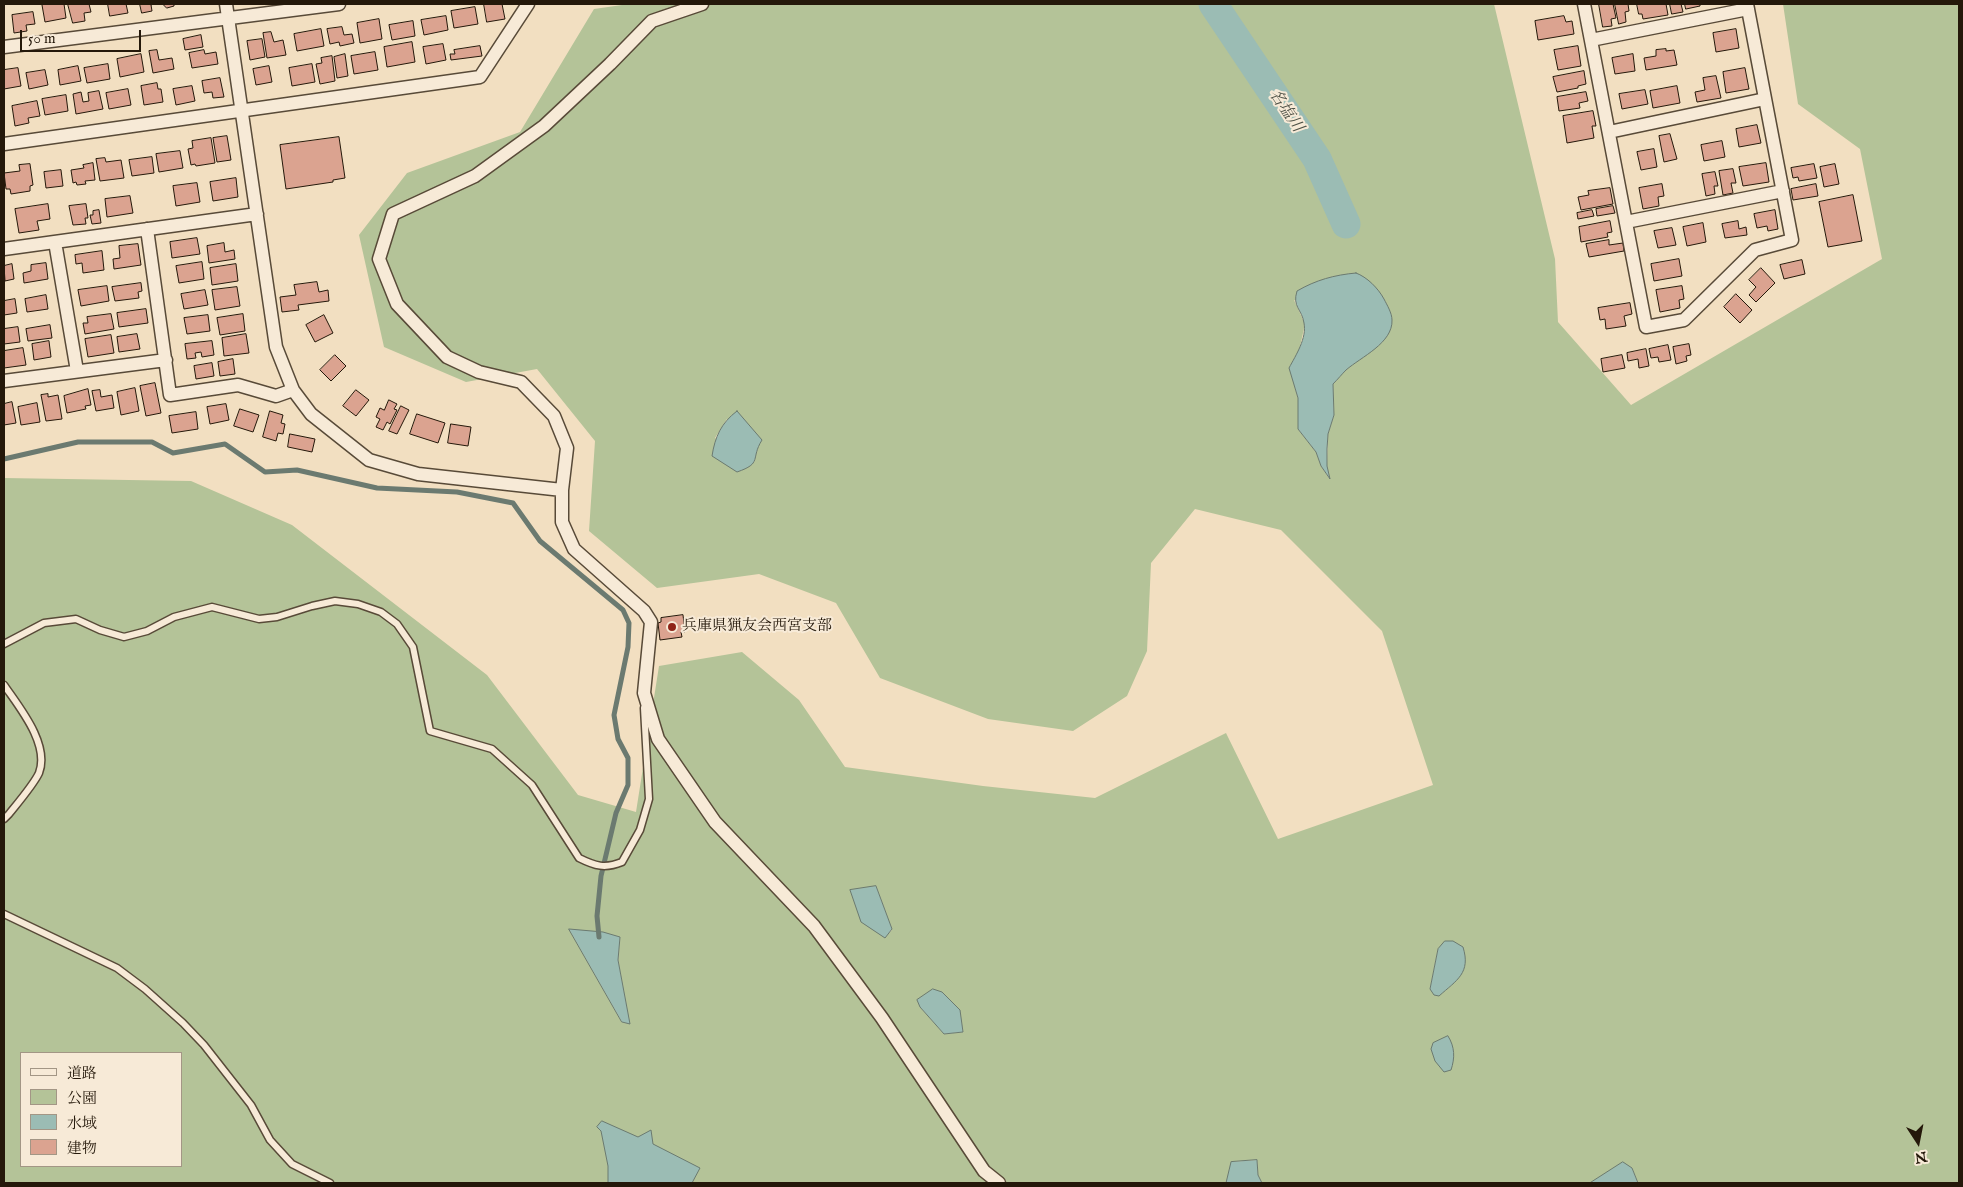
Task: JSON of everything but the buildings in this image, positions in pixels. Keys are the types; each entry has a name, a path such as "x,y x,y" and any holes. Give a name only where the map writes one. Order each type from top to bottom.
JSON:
{"street":[{"path":"226,4 276,348 293,390 311,414 369,460 418,474 562,490"},
{"path":"4,47 339,4"},
{"path":"4,144 480,77 528,4"},
{"path":"702,4 652,21 610,64 544,126 475,176 393,214 379,259 397,304 447,358 479,372 521,382 554,416 568,448 562,490 562,522 574,549 644,611 651,622 644,693 658,739 715,822 814,926 882,1018 984,1171 999,1183"},
{"path":"1584,4 1646,327 1684,320 1755,250 1792,240 1747,7 1591,40"},
{"path":"1609,132 1765,99"},
{"path":"1626,222 1782,191"},
{"path":"4,249 257,214"},
{"path":"147,229 170,395 238,385 276,396 293,390"},
{"path":"55,242 77,371"},
{"path":"4,381 166,360"}],"lane":[{"path":"4,644 44,623 76,619 100,630 124,637 147,631 174,617 212,607 259,619 277,617 335,601 358,604 381,612 397,624 413,647 430,731 492,749 532,785 580,858 592,864 611,867 622,862 640,830 649,799 644,693"},
{"path":"4,685 36,733 40,755 39,772 4,819"},
{"path":"4,914 117,968 145,989 183,1022 204,1045 251,1106 270,1140 292,1164 330,1183"}],"green space":[{"path":"629,4 1494,4 1555,259 1558,322 1631,405 1882,259 1860,149 1798,104 1783,4 1959,4 1959,1183 1638,1183 1632,1168 1590,1183 1262,1183 1258,1175 1257,1160 1232,1162 1226,1183 4,1183 4,478 191,481 292,525 487,675 578,795 636,812 659,666 742,652 799,700 845,767 983,786 1095,798 1226,733 1278,839 1433,785 1382,631 1281,530 1195,509 1151,563 1147,651 1127,696 1073,731 988,719 880,678 836,603 759,574 657,588 589,531 595,441 537,369 466,382 384,347 359,235 407,173 520,132 594,9","holes":["1294,300 1383,341 1345,370 1333,384 1334,415 1328,434 1327,466 1329,478 1321,466 1316,452 1298,429 1298,398 1295,388 1299,351 1305,324","727,419 757,447 754,462 715,438","876,886 892,930 885,937","570,930 620,937 618,960 629,1023 622,1022","1438,949 1451,986 1430,989","920,1007 961,1022 963,1032 944,1034"]}],"water":[{"path":"1356,273 1372,283 1379,291 1391,315 1391,328 1387,336 1375,349 1346,370 1333,384 1334,415 1328,434 1327,449 1327,466 1330,479 1321,466 1316,452 1298,429 1298,398 1289,368 1300,346 1305,329 1303,318 1296,304 1296,296 1297,291 1318,281"},
{"path":"737,411 762,440 753,463 737,472 712,456 720,431 727,420"},
{"path":"876,886 892,929 885,938 861,922 850,890"},
{"path":"569,929 603,932 620,937 618,960 630,1024 622,1022"},
{"path":"1445,941 1453,941 1463,947 1465,963 1461,975 1439,996 1434,995 1430,989 1438,949"},
{"path":"933,989 942,992 960,1010 963,1032 944,1034 920,1007 917,1000"},
{"path":"1448,1036 1454,1053 1451,1070 1444,1072 1435,1061 1431,1049 1433,1043"},
{"path":"602,1121 638,1137 651,1130 653,1144 700,1168 692,1183 608,1183 608,1166 601,1131 597,1127"},
{"path":"1257,1160 1258,1175 1262,1183 1226,1183 1231,1162"},
{"path":"1623,1162 1632,1168 1638,1183 1590,1183"}],"waterway":[{"name":"名塩川","path":"1213,4 1317,159 1346,224"},
{"path":"4,459 78,442 152,442 173,453 225,444 265,472 297,470 377,488 457,492 513,503 540,541 623,610 629,623 628,647 614,715 618,739 628,758 628,785 616,813 601,876 597,916 599,937"}],"place":[{"name":"兵庫県猟友会西宮支部","path":"672,627"}]}
